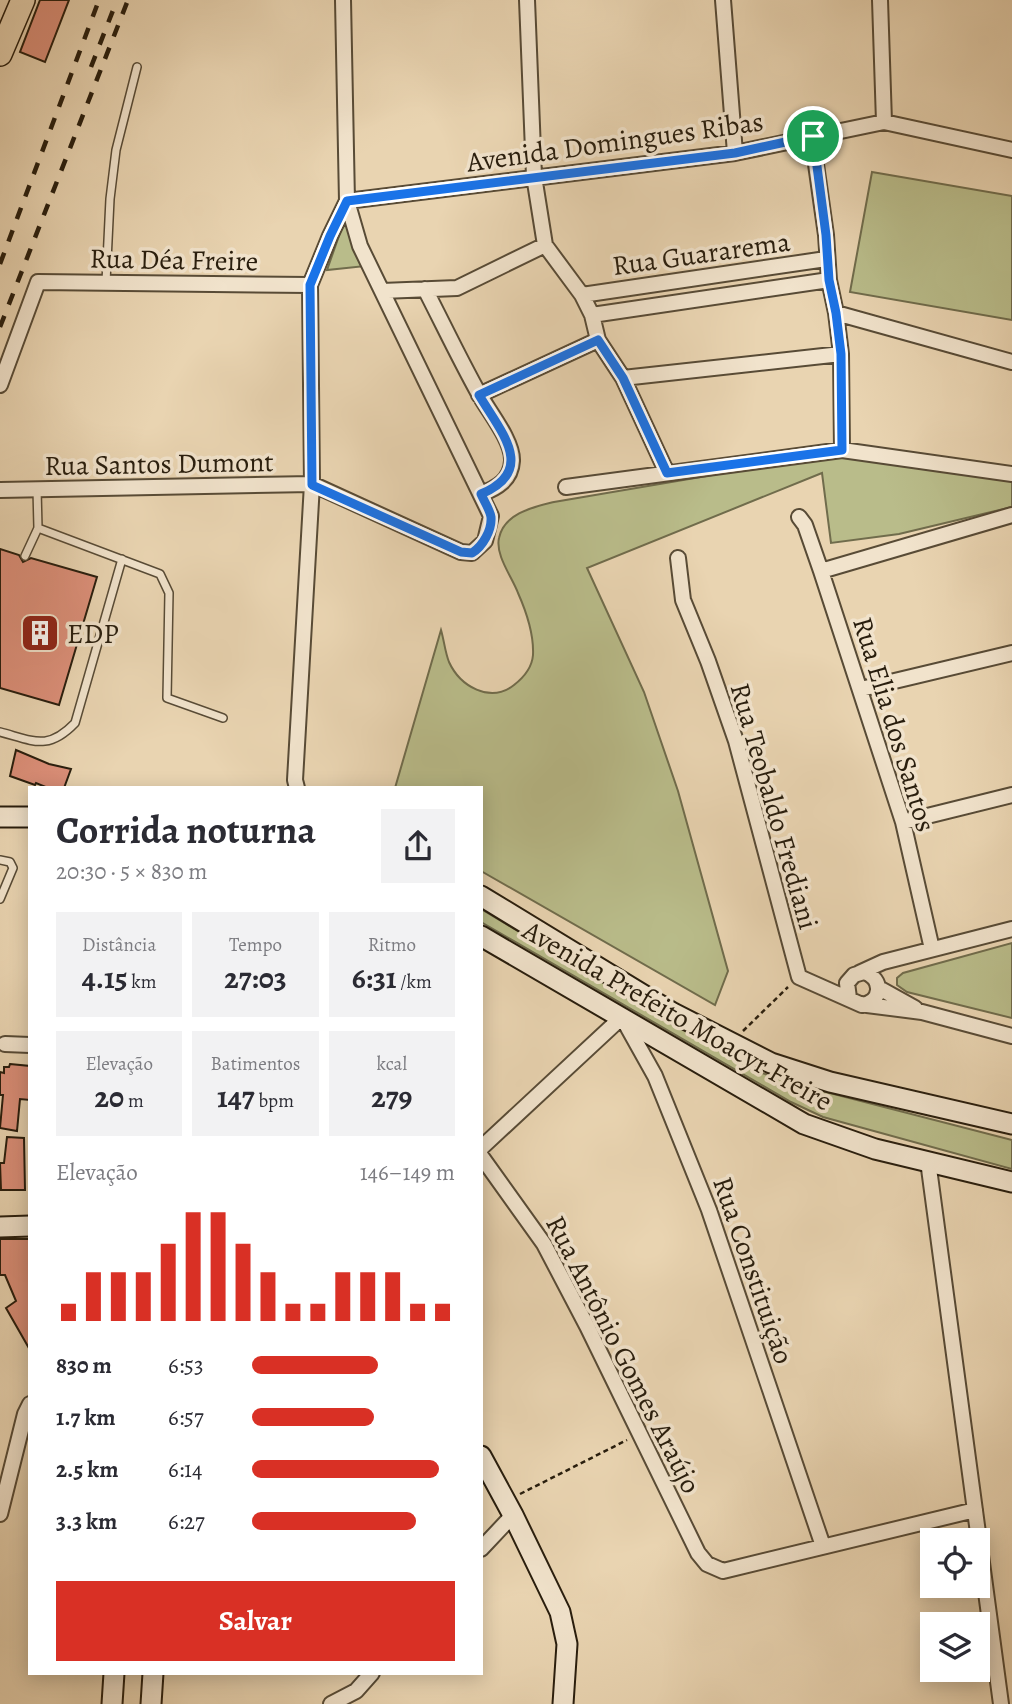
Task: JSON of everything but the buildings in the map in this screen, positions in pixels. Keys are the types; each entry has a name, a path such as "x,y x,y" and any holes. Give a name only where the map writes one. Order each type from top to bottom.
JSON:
{"main road":[{"path":"0,54 19,3"},
{"path":"0,817 28,817"},
{"name":"Avenida Prefeito Moacyr Freire","path":"483,898 673,1013 771,1063 830,1082 1012,1124"},
{"name":"Avenida Prefeito Moacyr Freire","path":"483,937 804,1124 875,1149 1012,1182"},
{"path":"0,1227 28,1226"},
{"path":"483,1459 560,1612 567,1644 562,1704"},
{"path":"113,1704 114,1675"},
{"path":"150,1704 153,1675"}],"street":[{"path":"344,0 347,201 360,246 481,494 498,487 511,472 510,447 479,395 425,289"},
{"path":"527,0 534,176 545,245 582,295 592,316 598,340 623,378 667,473"},
{"path":"723,0 735,153"},
{"path":"880,0 884,122"},
{"name":"Avenida Domingues Ribas","path":"347,201 735,153 884,122 1012,150"},
{"path":"813,136 829,280 841,354 842,450"},
{"path":"294,785 312,485 310,285 347,201"},
{"path":"382,291 457,288 545,245"},
{"name":"Rua Guararema","path":"582,295 827,259"},
{"name":"Rua Guararema","path":"592,316 829,280"},
{"name":"Rua Déa Freire","path":"0,386 38,282 310,285"},
{"path":"836,313 1012,362"},
{"path":"479,395 598,340"},
{"path":"623,378 841,354"},
{"path":"566,487 842,450 1012,474"},
{"name":"Rua Santos Dumont","path":"0,490 312,485 461,552 472,553 485,541 491,516 481,494"},
{"path":"821,571 1012,514"},
{"name":"Rua Elia dos Santos","path":"799,517 805,525 861,689 902,822 932,949"},
{"name":"Rua Teobaldo Frediani","path":"678,558 683,600 736,741 805,979"},
{"path":"861,689 1012,653"},
{"path":"902,822 1012,795"},
{"path":"849,998 846,988 854,976 883,962 1012,929"},
{"path":"867,1005 876,998 878,985 898,960"},
{"path":"805,979 870,974 878,985 922,1012"},
{"path":"805,979 857,1004 922,1012 1012,1036"},
{"path":"483,1146 622,1017"},
{"name":"Rua Constituição","path":"622,1017 655,1076 709,1210 823,1546"},
{"path":"3,1044 28,1045"},
{"name":"Rua Antônio Gomes Araújo","path":"483,1159 544,1244 587,1325 698,1553 707,1564 723,1571 823,1546"},
{"path":"928,1161 1001,1704"},
{"path":"0,1514 28,1411"},
{"path":"483,1546 510,1508"},
{"path":"823,1546 975,1510"},
{"path":"331,1704 356,1691 370,1675"}],"lane":[{"path":"106,282 110,199 116,150 137,67"},
{"path":"25,556 38,528 37,489"},
{"path":"38,528 160,574 169,593 167,698 223,718"},
{"path":"0,732 40,743 64,735 75,723 122,559"},
{"path":"0,860 10,862 13,868 0,899"}],"path":[{"path":"730,1044 805,979"},
{"path":"510,1508 639,1434"}],"green space":[{"path":"872,172 1012,196 1012,320 850,292"},
{"path":"347,213 366,266 327,270"},
{"path":"825,456 887,458 1012,479 1012,507 899,534 831,543 822,473 587,568 644,692 678,791 728,971 715,1005 483,872 483,786 396,786 441,630 454,671 477,690 495,693 505,690 521,679 531,664 533,647 529,623 498,545 502,529 513,517 554,502"},
{"path":"483,910 733,1059 762,1073 1012,1140 1012,1169 823,1117 791,1102 483,923"},
{"path":"1012,943 1012,1018 907,992 897,985 897,978 903,973"}],"railway":[{"path":"0,264 99,0"},
{"path":"91,67 117,0"},
{"path":"0,327 128,0"}],"place":[{"name":"EDP","path":"40,633"}],"route":[{"path":"813,136 829,280 841,354 842,450 667,473 623,378 598,340 479,395 510,447 512,458 511,472 505,480 498,487 481,494 491,516 485,541 472,553 461,552 312,485 310,285 347,201 735,153 813,136"}]}
